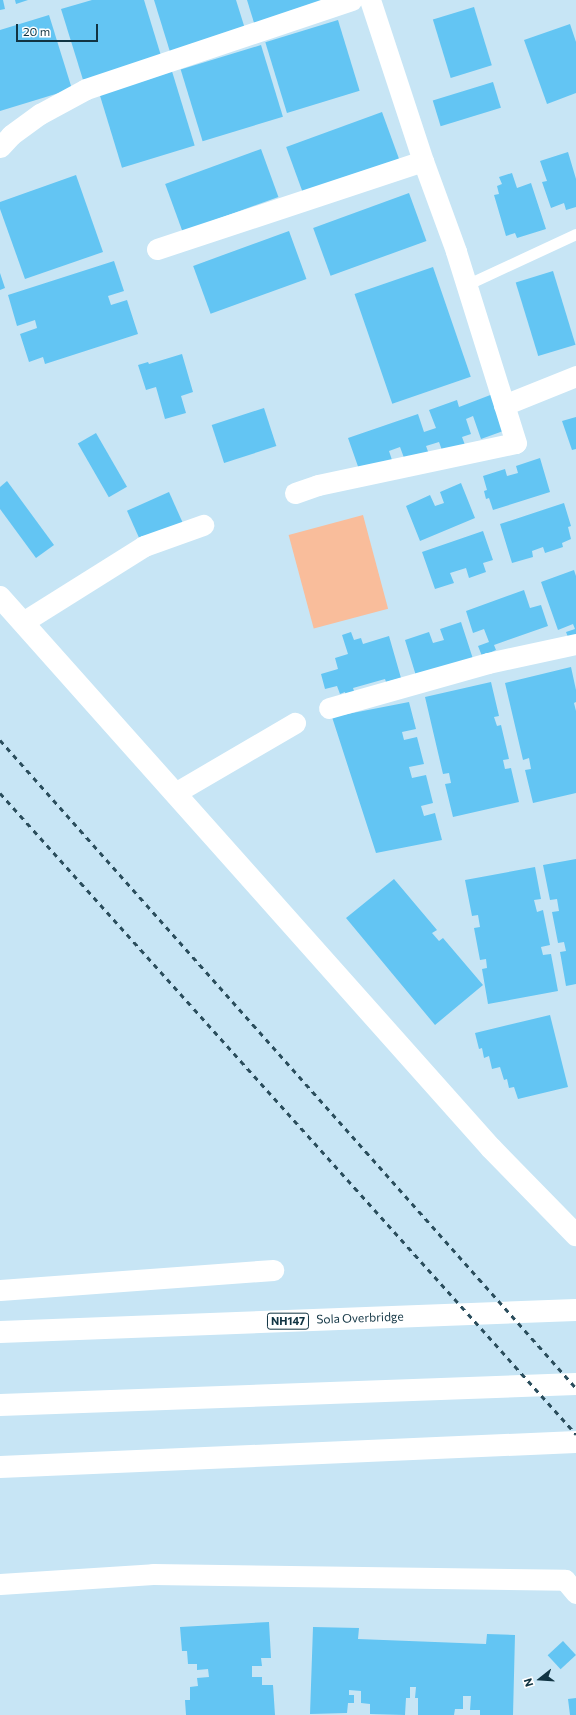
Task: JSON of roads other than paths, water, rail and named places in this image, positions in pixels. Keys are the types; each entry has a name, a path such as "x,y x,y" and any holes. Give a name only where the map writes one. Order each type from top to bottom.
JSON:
{"main road":[{"path":"0,597 492,1148 576,1236"},
{"name":"Sola Overbridge","path":"0,1332 576,1310"},
{"path":"0,1405 576,1384"},
{"path":"0,1467 576,1442"}],"street":[{"path":"0,147 11,135 40,114 86,89 352,0"},
{"path":"295,493 318,485 516,443 466,285 370,0"},
{"path":"157,249 423,161"},
{"path":"504,405 576,376"},
{"path":"23,622 144,546 203,525"},
{"path":"329,708 488,663 576,644"},
{"path":"175,793 295,723"},
{"path":"0,1290 273,1270"},
{"path":"0,1584 153,1574 510,1579 565,1580 576,1593"}],"lane":[{"path":"466,285 576,234"}],"railway":[{"path":"0,740 576,1388"},
{"path":"0,793 576,1434"}]}
